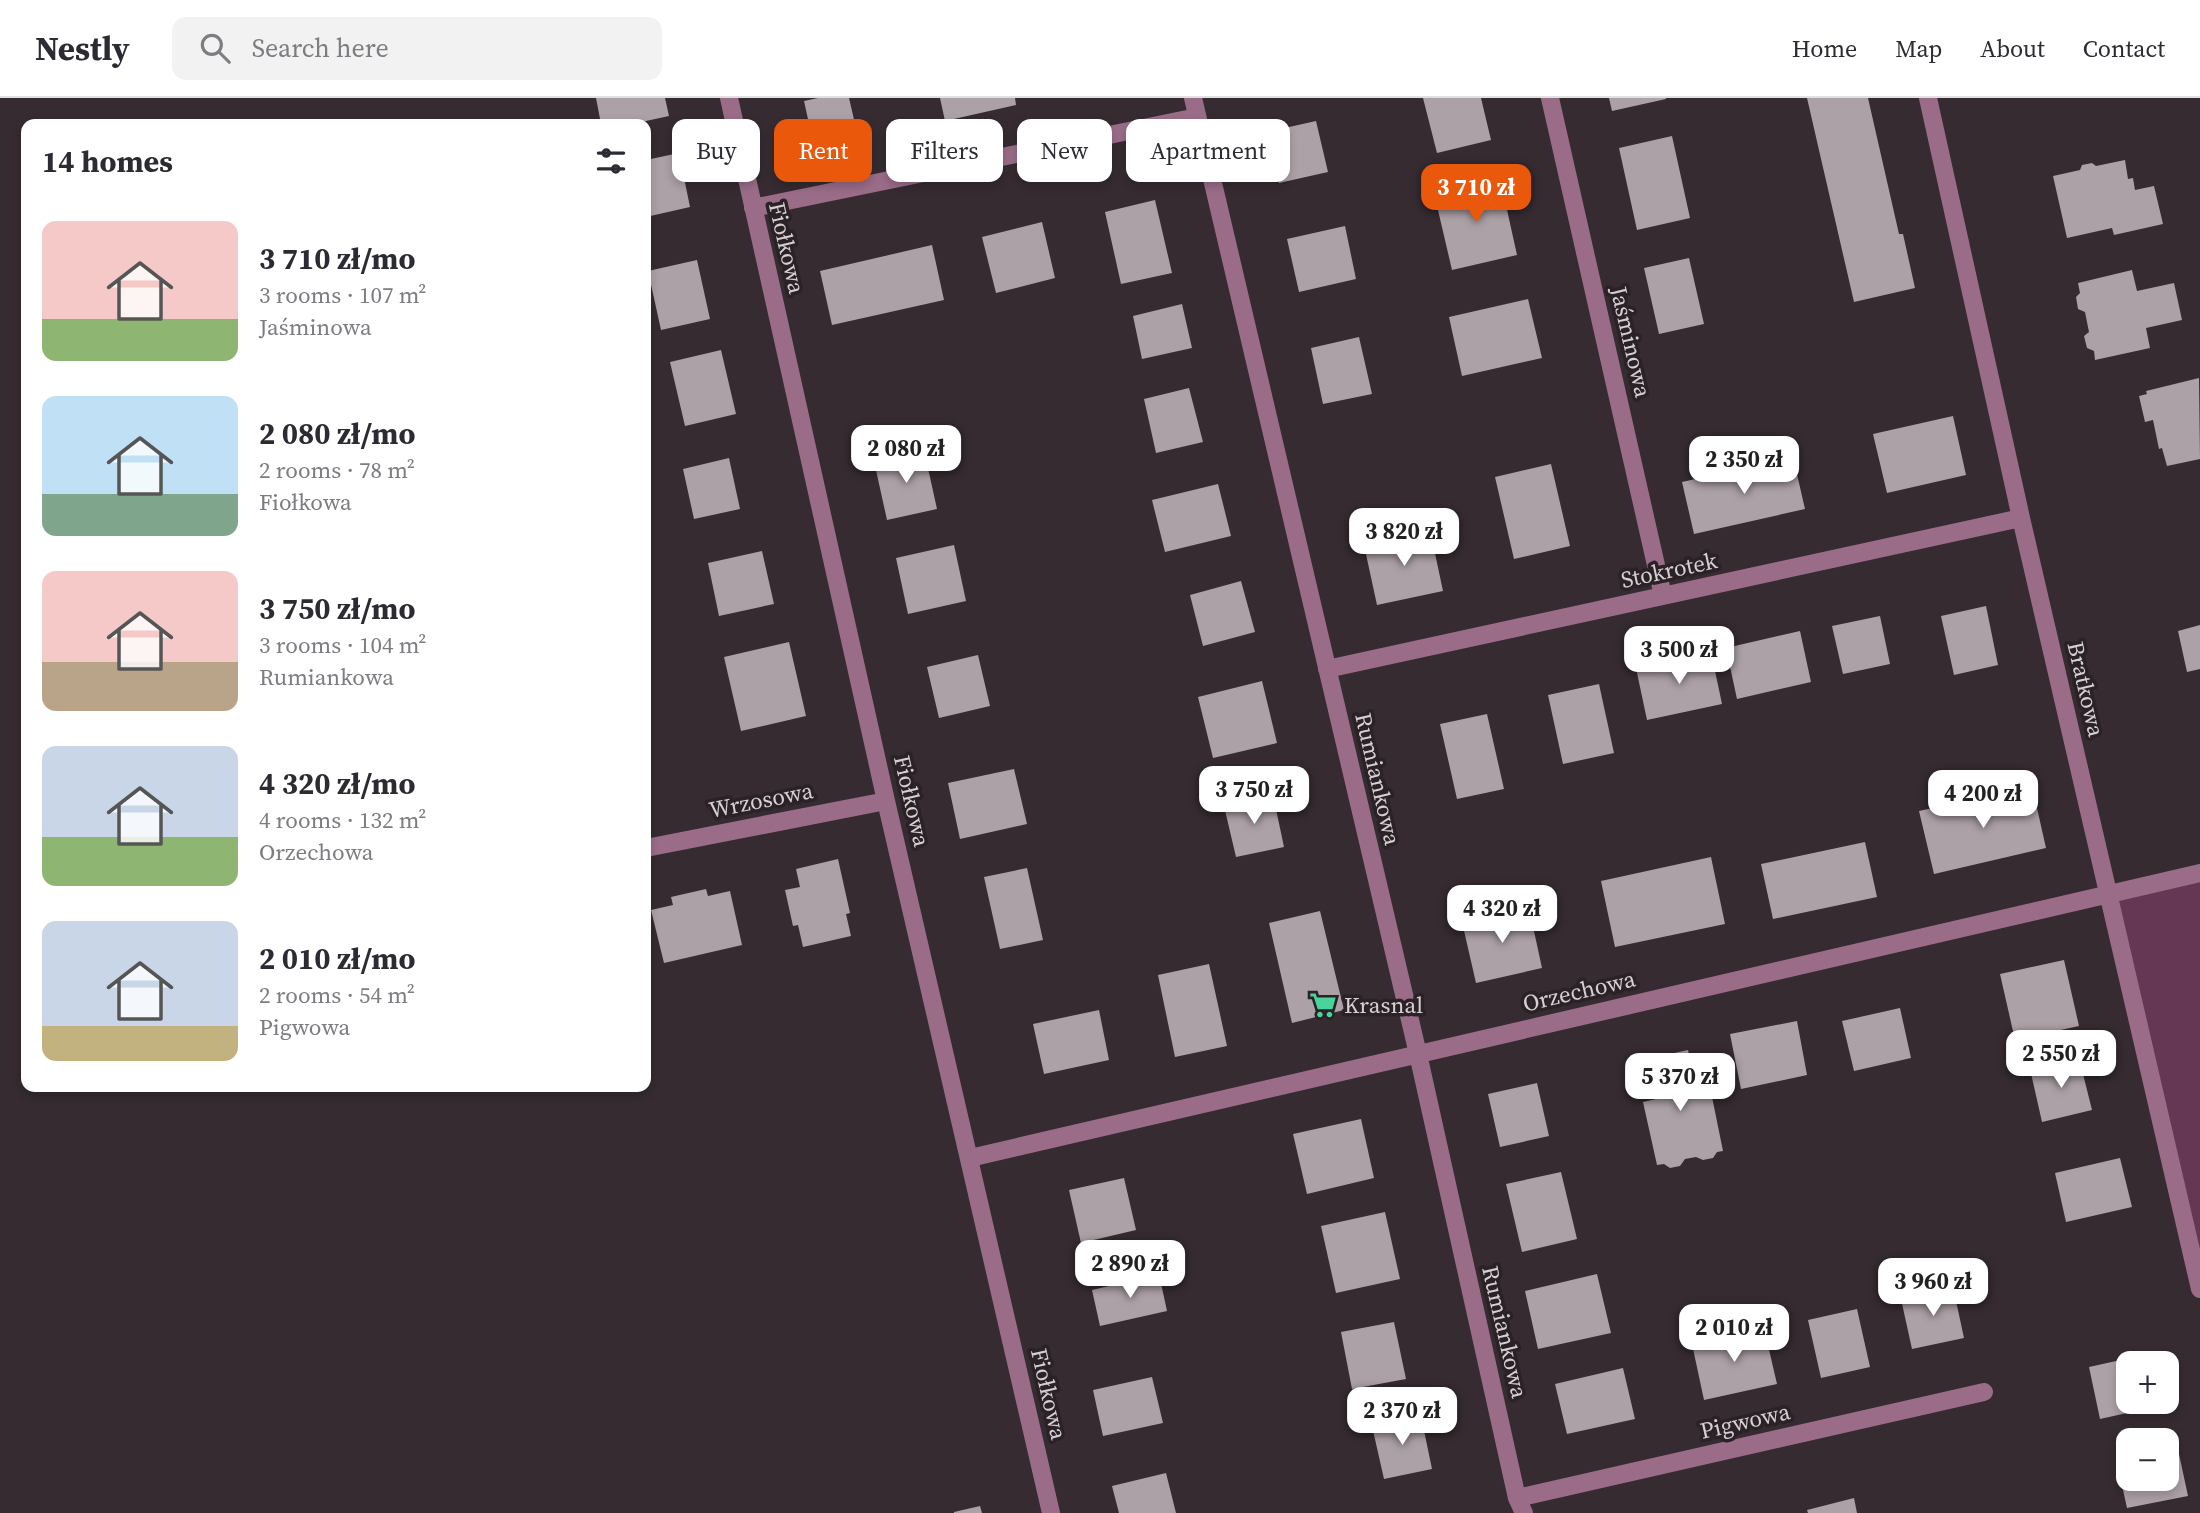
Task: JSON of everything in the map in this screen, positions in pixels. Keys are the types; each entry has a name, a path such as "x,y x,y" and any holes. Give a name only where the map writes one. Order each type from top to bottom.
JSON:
{"street":[{"name":"Fiołkowa","path":"729,98 886,801 1051,1513"},
{"name":"Rumiankowa","path":"1193,98 1418,1054 1521,1506"},
{"name":"Jaśminowa","path":"1550,98 1664,596"},
{"name":"Bratkowa","path":"1928,98 2021,518 2200,1289"},
{"path":"753,208 1197,117"},
{"name":"Stokrotek","path":"1327,669 2021,518"},
{"name":"Wrzosowa","path":"651,847 886,801"},
{"name":"Orzechowa","path":"970,1157 2200,873"},
{"name":"Pigwowa","path":"1521,1506 1984,1392"}],"shaded area":[{"path":"2200,875 2200,1281 2109,895"}],"building":[{"path":"596,98 665,98 669,116 651,120 600,119"},
{"path":"849,98 854,119 808,119 804,101"},
{"path":"940,98 1015,98 1016,105 945,119"},
{"path":"1423,98 1481,98 1491,140 1437,153"},
{"path":"1609,98 1666,98 1666,99 1612,111"},
{"path":"1807,98 1868,98 1899,234 1903,234 1915,288 1854,302"},
{"path":"1316,121 1328,172 1290,181 1290,127"},
{"path":"1672,136 1690,218 1637,230 1619,148"},
{"path":"672,154 672,182 685,182 690,207 651,216 651,159"},
{"path":"2125,160 2128,179 2133,178 2135,190 2154,186 2163,224 2114,235 2112,228 2067,238 2053,176 2080,170 2082,165 2092,163 2096,166"},
{"path":"1500,178 1517,255 1452,270 1434,193"},
{"path":"1155,200 1172,273 1121,284 1105,212"},
{"path":"1042,222 1055,278 996,293 982,237"},
{"path":"1345,226 1356,279 1299,292 1287,239"},
{"path":"932,245 944,300 832,325 820,271"},
{"path":"1689,258 1704,324 1659,334 1644,268"},
{"path":"697,260 710,319 661,330 651,285 651,270"},
{"path":"2132,270 2137,291 2174,283 2182,320 2146,328 2150,348 2095,360 2094,351 2087,348 2084,336 2089,332 2085,312 2078,309 2078,283"},
{"path":"1528,299 1542,358 1462,376 1449,317"},
{"path":"1182,304 1192,348 1142,359 1133,316"},
{"path":"1359,337 1372,394 1323,404 1311,348"},
{"path":"721,350 736,414 685,426 670,362"},
{"path":"2199,378 2200,459 2167,466 2162,448 2159,449 2153,420 2145,422 2139,396 2147,394 2146,391"},
{"path":"1189,388 1203,442 1156,453 1144,399"},
{"path":"1953,416 1966,475 1887,493 1873,434"},
{"path":"924,450 937,509 887,520 874,461"},
{"path":"1793,457 1805,509 1694,534 1682,482"},
{"path":"729,458 740,509 694,519 683,469"},
{"path":"1551,464 1570,546 1514,559 1495,477"},
{"path":"1218,484 1231,536 1165,552 1152,500"},
{"path":"1430,530 1443,591 1377,605 1364,545"},
{"path":"954,545 966,601 908,614 896,558"},
{"path":"762,551 774,604 719,616 708,563"},
{"path":"1241,581 1255,632 1203,646 1190,595"},
{"path":"1986,606 1998,665 1954,675 1941,616"},
{"path":"1880,616 1890,664 1843,674 1832,626"},
{"path":"2200,625 2200,669 2187,672 2178,631"},
{"path":"1800,631 1811,682 1737,699 1726,648"},
{"path":"789,642 806,716 741,731 724,657"},
{"path":"1711,652 1722,704 1647,720 1636,668"},
{"path":"978,655 990,706 939,718 927,667"},
{"path":"1262,681 1277,743 1213,758 1198,697"},
{"path":"1599,684 1614,753 1563,764 1548,695"},
{"path":"1487,714 1504,789 1457,799 1440,724"},
{"path":"1014,769 1027,824 960,839 948,783"},
{"path":"2032,786 2046,848 1934,874 1919,811"},
{"path":"1273,795 1284,847 1236,857 1224,806"},
{"path":"1865,842 1877,897 1773,919 1761,864"},
{"path":"1711,857 1725,924 1615,947 1601,881"},
{"path":"838,859 850,913 846,914 851,936 803,947 798,925 793,926 785,890 800,887 796,869"},
{"path":"1027,868 1043,940 1000,949 984,877"},
{"path":"706,889 708,896 730,891 742,945 664,963 651,910 673,905 671,897"},
{"path":"1529,908 1542,968 1476,983 1462,922"},
{"path":"1320,911 1344,1010 1292,1023 1269,923"},
{"path":"2064,960 2079,1026 2015,1040 2000,974"},
{"path":"1209,964 1227,1046 1175,1057 1158,975"},
{"path":"1900,1008 1911,1058 1854,1071 1842,1021"},
{"path":"1099,1010 1109,1060 1044,1074 1033,1024"},
{"path":"1797,1021 1807,1075 1741,1089 1730,1034"},
{"path":"1688,1050 1697,1090 1710,1087 1723,1151 1717,1152 1713,1158 1685,1159 1680,1166 1670,1168 1664,1164 1657,1165 1643,1102 1656,1099 1647,1059"},
{"path":"2079,1058 2092,1110 2042,1122 2030,1069"},
{"path":"1537,1083 1549,1136 1500,1147 1488,1094"},
{"path":"1361,1119 1374,1178 1307,1194 1293,1134"},
{"path":"2120,1158 2132,1207 2066,1222 2055,1173"},
{"path":"1561,1172 1577,1239 1522,1252 1506,1184"},
{"path":"1124,1178 1136,1230 1081,1243 1069,1190"},
{"path":"1385,1212 1400,1279 1336,1293 1321,1226"},
{"path":"1159,1274 1167,1311 1100,1326 1092,1290"},
{"path":"1597,1274 1611,1333 1538,1349 1525,1291"},
{"path":"1953,1287 1964,1338 1912,1349 1901,1299"},
{"path":"1857,1309 1870,1367 1821,1378 1808,1320"},
{"path":"1394,1322 1406,1379 1352,1389 1341,1332"},
{"path":"1764,1328 1777,1384 1704,1400 1692,1344"},
{"path":"2116,1361 2116,1414 2122,1414 2100,1419 2089,1367"},
{"path":"1623,1368 1635,1419 1567,1434 1555,1384"},
{"path":"1152,1377 1163,1423 1103,1436 1093,1390"},
{"path":"1421,1416 1432,1469 1384,1479 1372,1426"},
{"path":"2179,1454 2188,1496 2127,1508 2123,1491 2179,1491"},
{"path":"1166,1473 1176,1513 1119,1513 1112,1486"},
{"path":"1854,1498 1857,1513 1808,1513 1807,1510"},
{"path":"980,1506 982,1513 954,1513 954,1512"}],"place":[{"name":"Krasnal","path":"1323,1005"}]}
